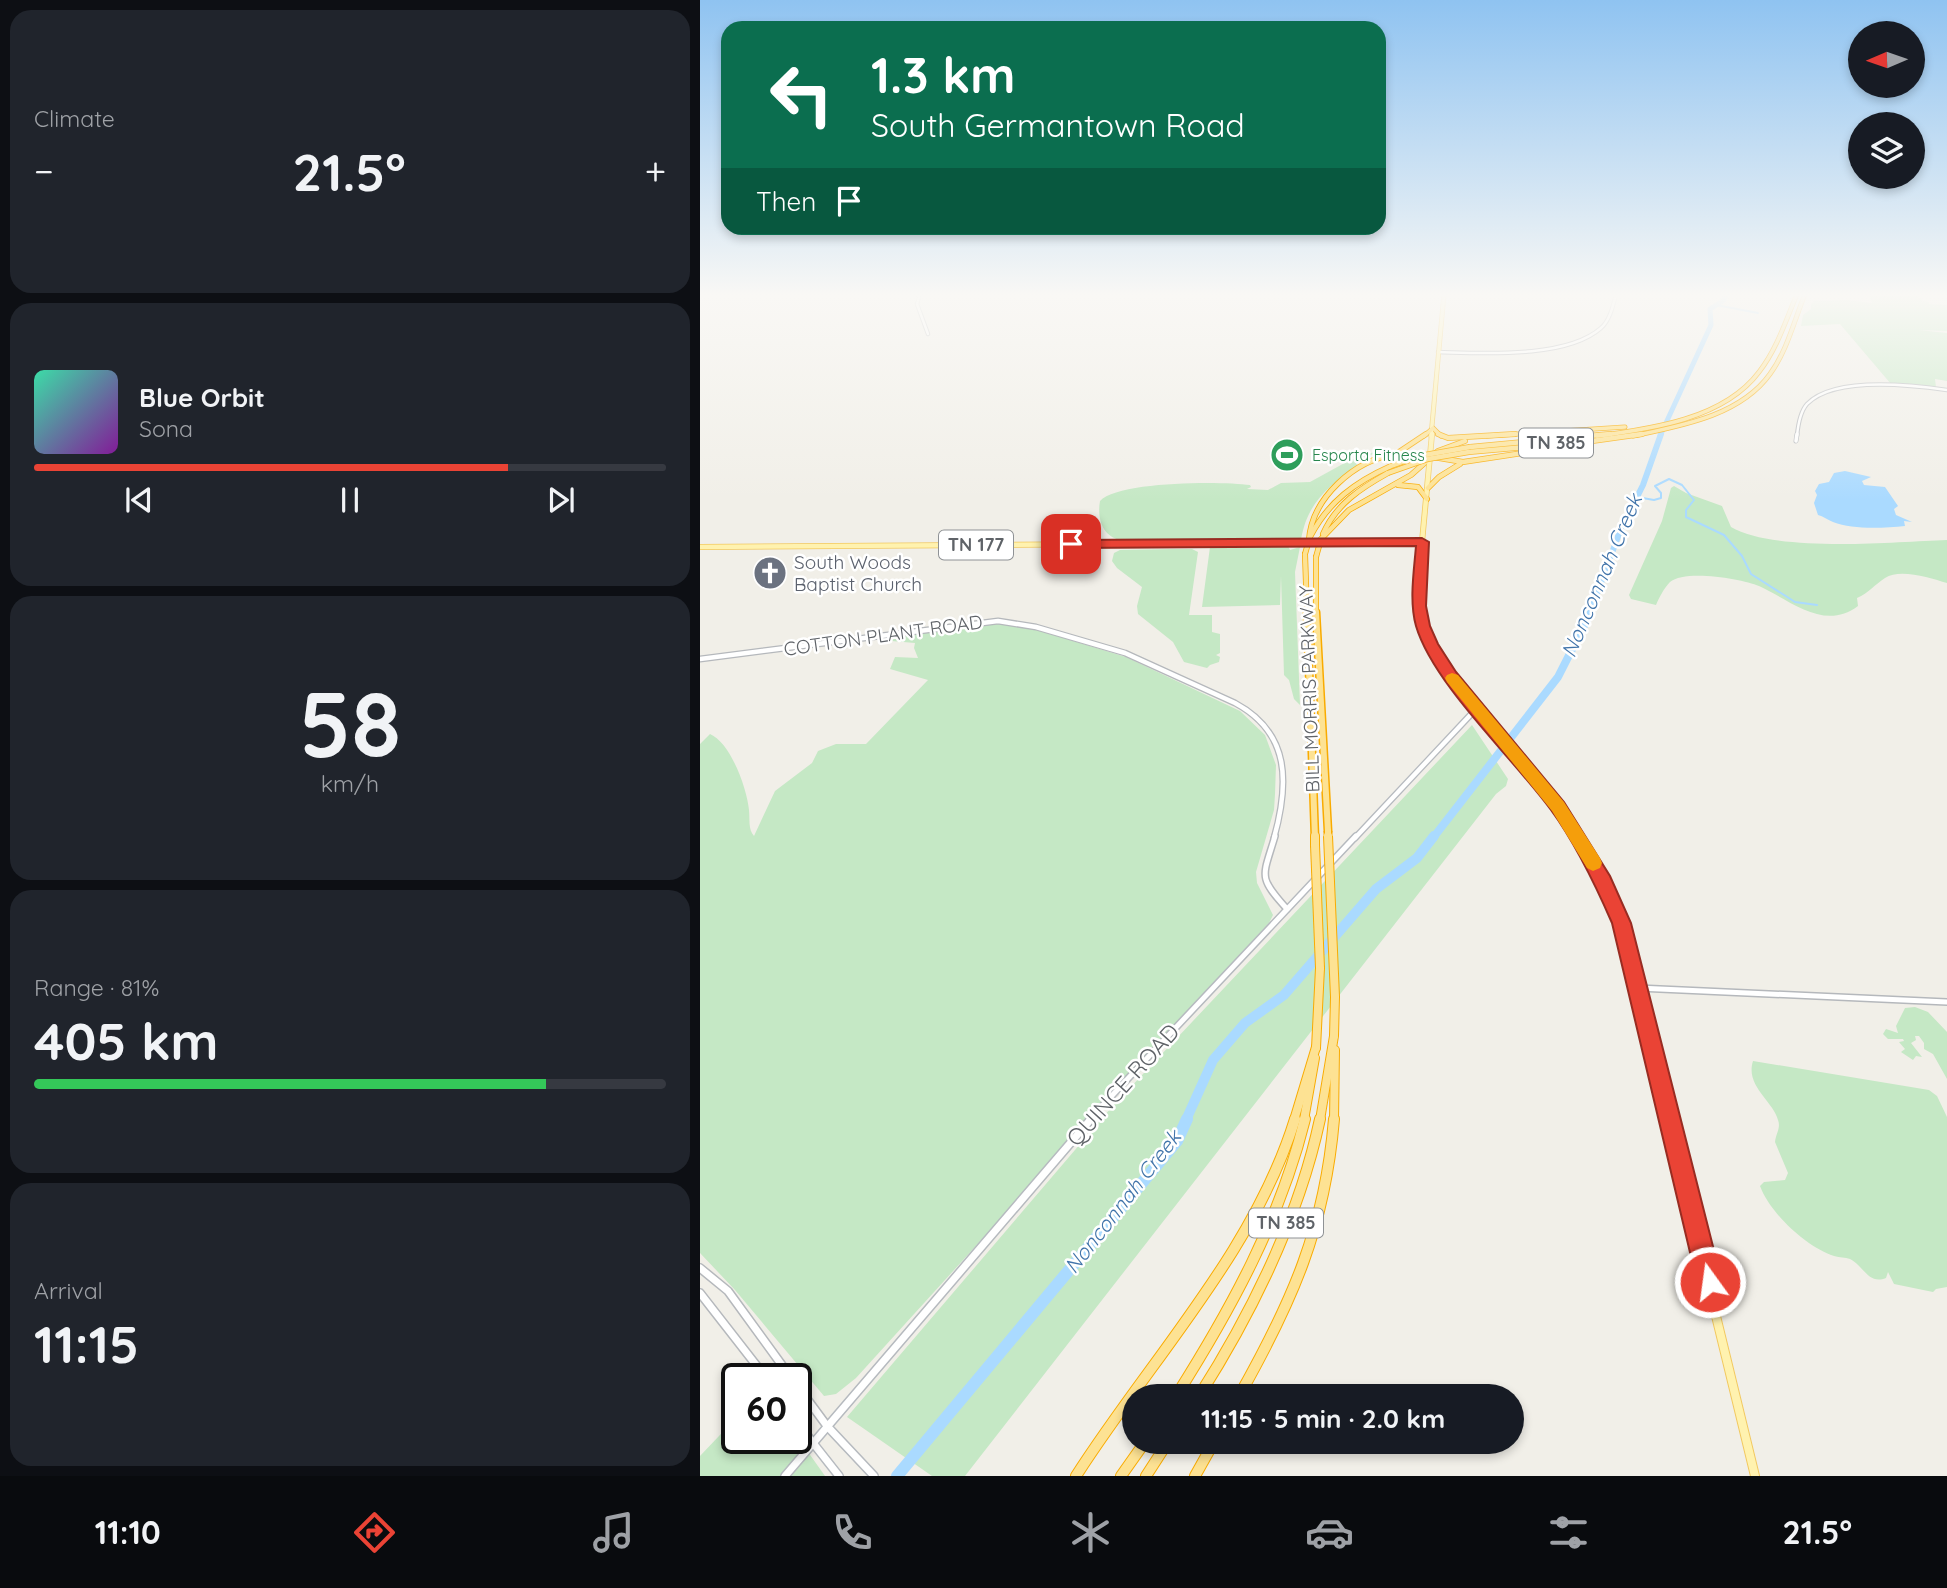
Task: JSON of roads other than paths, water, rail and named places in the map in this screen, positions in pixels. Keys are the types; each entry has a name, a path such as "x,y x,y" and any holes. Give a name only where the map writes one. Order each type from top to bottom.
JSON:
{"highway":[{"name":"BILL MORRIS PARKWAY","path":"1642,429 1693,415 1733,396 1754,379 1764,363"},
{"name":"BILL MORRIS PARKWAY","path":"1183,1384 1233,1303 1273,1216 1289,1173 1308,1104 1316,1047 1320,968 1305,554 1322,515 1341,495 1370,475 1419,456 1687,424 1734,406 1768,378 1775,363"},
{"path":"1309,540 1307,527 1327,493 1358,471 1414,444 1433,428 1444,438 1642,429"},
{"path":"1395,454 1455,462 1474,461 1642,429"},
{"path":"1321,539 1349,510 1396,485 1431,457 1454,444 1479,437"},
{"name":"BILL MORRIS PARKWAY","path":"1206,1384 1244,1318 1302,1182 1316,1137 1334,1036 1335,997 1328,831 1314,580 1321,539 1329,520 1366,485 1388,473 1428,459 1470,449"},
{"path":"1428,488 1447,471 1474,461"},
{"path":"1396,485 1418,487 1427,499"},
{"path":"1245,1384 1292,1295 1313,1236 1331,1138 1336,1077 1334,1036"},
{"path":"1076,1476 1237,1238 1272,1178 1294,1124 1316,1047"},
{"path":"1121,1476 1136,1454"},
{"path":"1146,1476 1160,1454"},
{"path":"1196,1475 1207,1454"}],"main road":[{"path":"1437,363 1422,542 1420,606 1423,626 1440,661 1570,823 1604,882 1621,923 1755,1476"},
{"name":"TN 177","path":"700,547 1422,542"}],"street":[{"path":"1796,441 1805,406 1831,391 1896,386 1947,390"},
{"name":"COTTON PLANT ROAD","path":"700,659 998,621 1036,627 1125,653 1252,712 1274,739 1283,761 1282,809 1266,857 1264,874 1267,887 1287,909"},
{"name":"QUINCE ROAD","path":"785,1476 1097,1111 1477,708"},
{"path":"1638,988 1947,1002"},
{"path":"700,1268 728,1291 780,1363"},
{"path":"700,1293 755,1363"},
{"path":"812,1406 849,1451 874,1476"},
{"path":"813,1443 837,1473"}],"water":[{"path":"1845,471 1871,477 1862,481 1864,485 1885,487 1898,506 1894,509 1896,515 1912,522 1904,521 1905,526 1859,527 1841,525 1818,515 1814,503 1819,484 1829,482 1834,473"}],"waterway":[{"name":"Nonconnah Creek","path":"1660,436 1694,363"},
{"name":"Nonconnah Creek","path":"1590,613 1620,531 1643,485 1661,434"},
{"path":"1637,497 1654,500 1661,498 1661,493 1655,486 1669,479 1682,485 1694,500 1686,510 1686,517 1724,535 1742,556 1751,574 1795,602 1817,605"},
{"name":"Nonconnah Creek","path":"1433,838 1558,677 1591,612"},
{"name":"Nonconnah Creek","path":"1186,1120 1213,1060 1245,1023 1284,995 1376,889 1417,858 1434,836"},
{"name":"Nonconnah Creek","path":"897,1476 1177,1141 1187,1119"}],"place":[{"name":"Esporta Fitness","path":"1287,455"},
{"name":"South Woods Baptist Church","path":"770,573"}]}
